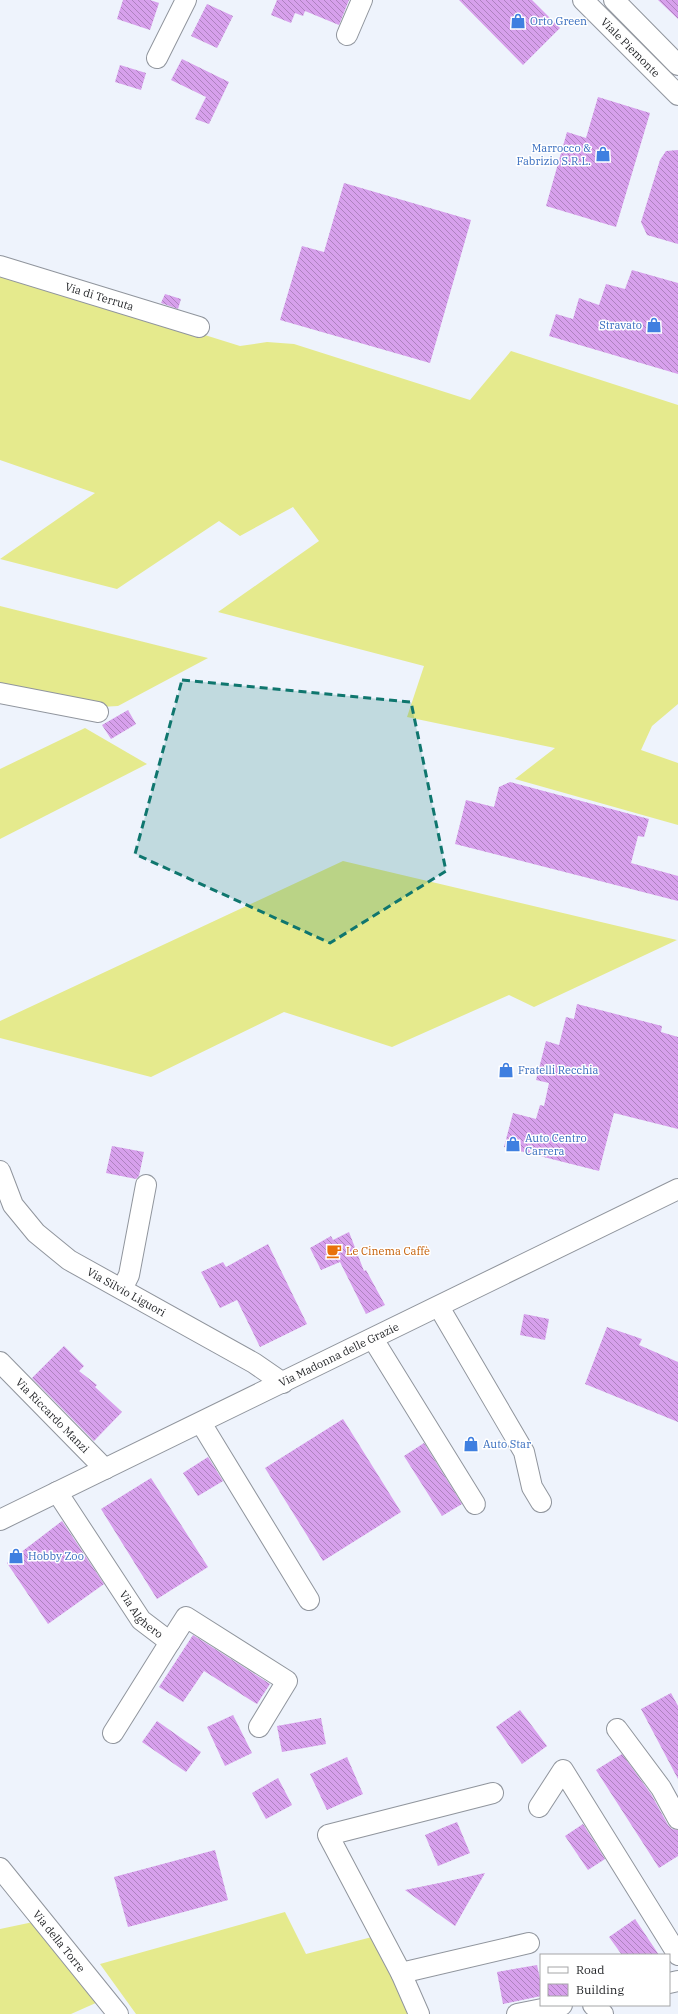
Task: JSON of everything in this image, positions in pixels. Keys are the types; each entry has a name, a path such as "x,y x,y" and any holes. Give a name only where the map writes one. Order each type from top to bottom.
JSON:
{"street":[{"path":"157,58 186,0"},
{"path":"347,36 362,0"},
{"name":"Viale Piemonte","path":"583,0 678,95"},
{"name":"Viale Piemonte","path":"614,0 678,65"},
{"path":"627,0 652,39"},
{"name":"Via di Terruta","path":"0,266 199,327"},
{"path":"0,694 98,712"},
{"name":"Via Silvio Liguori","path":"0,1171 13,1205 36,1233 69,1260 254,1363 283,1383"},
{"path":"122,1289 129,1275 146,1185"},
{"name":"Via Madonna delle Grazie","path":"0,1520 678,1189"},
{"path":"439,1307 524,1452 532,1487 541,1502"},
{"path":"373,1339 475,1504"},
{"name":"Via Riccardo Manzi","path":"0,1362 105,1469"},
{"path":"201,1423 309,1600"},
{"name":"Via Alghero","path":"57,1492 141,1620 170,1642 113,1733"},
{"path":"170,1642 186,1617 287,1681 259,1727"},
{"path":"617,1729 661,1788 678,1819"},
{"path":"539,1806 563,1770 678,1954"},
{"path":"419,2014 401,1973 328,1835 493,1793"},
{"name":"Via della Torre","path":"3,1877 118,2014"},
{"path":"401,1973 529,1943"},
{"path":"517,2014 557,2006"},
{"path":"595,2006 603,2014"}],"highlighted area":[{"path":"182,680 411,702 446,871 330,943 135,854"}],"green space":[{"path":"0,271 240,346 267,342 294,344 470,400 511,351 678,405 678,704 652,726 641,750 678,763 678,825 515,779 555,748 407,717 424,666 218,612 319,541 293,507 240,536 219,521 117,589 0,559 95,493 0,460"},
{"path":"0,606 208,658 118,706 100,707 0,686"},
{"path":"85,728 147,764 0,839 0,769"},
{"path":"343,861 677,940 534,1007 509,995 392,1047 284,1012 151,1077 0,1038 0,1021"},
{"path":"285,1912 306,1954 372,1937 412,2014 136,2014 100,1964"},
{"path":"38,1921 98,2002 71,2014 0,2014 0,1929"}],"building":[{"path":"123,0 150,0 159,3 150,30 117,19"},
{"path":"277,0 349,0 339,25 305,11 303,16 295,13 291,23 271,15"},
{"path":"459,0 532,0 560,28 523,65"},
{"path":"658,0 678,0 678,19"},
{"path":"207,4 233,16 217,48 191,36"},
{"path":"182,59 229,82 209,124 195,119 206,97 171,80"},
{"path":"120,65 146,73 141,90 115,82"},
{"path":"598,97 650,113 616,227 546,206 567,132 586,138"},
{"path":"678,150 678,244 647,235 641,222 660,160 666,151"},
{"path":"344,183 471,220 430,363 280,320 302,246 324,252"},
{"path":"632,270 678,283 678,374 549,336 556,314 573,319 579,298 599,305 606,284 625,289"},
{"path":"165,294 181,299 178,309 161,303"},
{"path":"128,710 136,724 111,739 102,725"},
{"path":"510,782 649,819 644,837 638,836 631,863 678,876 678,901 455,844 466,800 494,807 499,787"},
{"path":"577,1004 662,1026 661,1032 678,1037 678,1129 614,1113 599,1171 504,1147 513,1113 536,1119 540,1105 544,1106 549,1083 536,1080 546,1041 559,1045 566,1017 574,1019"},
{"path":"112,1146 144,1152 139,1176 136,1179 106,1173"},
{"path":"349,1232 364,1271 366,1270 385,1305 366,1314 340,1262 321,1270 310,1248 331,1236 333,1240"},
{"path":"268,1244 307,1324 260,1347 237,1300 220,1308 201,1272 223,1262 226,1267"},
{"path":"524,1314 549,1319 545,1340 520,1335"},
{"path":"607,1327 642,1339 639,1345 678,1362 678,1422 585,1384"},
{"path":"64,1346 84,1366 79,1371 97,1385 95,1387 122,1412 94,1441 32,1378"},
{"path":"343,1419 401,1512 323,1561 265,1468"},
{"path":"424,1443 462,1504 442,1516 404,1456"},
{"path":"208,1457 223,1481 198,1496 183,1473"},
{"path":"151,1478 208,1567 157,1599 101,1509"},
{"path":"62,1521 104,1584 48,1624 7,1563"},
{"path":"193,1635 270,1684 257,1704 204,1671 183,1702 159,1687"},
{"path":"671,1693 678,1706 678,1779 641,1709"},
{"path":"520,1710 547,1746 522,1764 496,1727"},
{"path":"233,1715 252,1753 225,1766 207,1727"},
{"path":"321,1718 326,1744 282,1752 277,1726"},
{"path":"157,1721 201,1752 186,1772 142,1742"},
{"path":"622,1754 651,1794 668,1825 672,1829 678,1830 678,1856 659,1868 596,1770"},
{"path":"347,1757 363,1794 327,1810 310,1774"},
{"path":"278,1778 292,1805 266,1819 252,1793"},
{"path":"457,1822 470,1853 438,1866 425,1835"},
{"path":"583,1824 605,1859 588,1870 565,1836"},
{"path":"215,1850 228,1900 128,1927 114,1877"},
{"path":"485,1873 455,1926 405,1890 444,1882"},
{"path":"635,1919 658,1954 621,1954 609,1937"},
{"path":"537,1965 540,1978 540,1996 503,2004 497,1972"}],"place":[{"name":"Orto Green","path":"518,21"},
{"name":"Marrocco & Fabrizio S.R.L.","path":"603,154"},
{"name":"Stravato","path":"654,325"},
{"name":"Fratelli Recchia","path":"506,1070"},
{"name":"Auto Centro Carrera","path":"513,1144"},
{"name":"Le Cinema Caffè","path":"334,1251"},
{"name":"Auto Star","path":"471,1444"},
{"name":"Hobby Zoo","path":"16,1556"}]}
